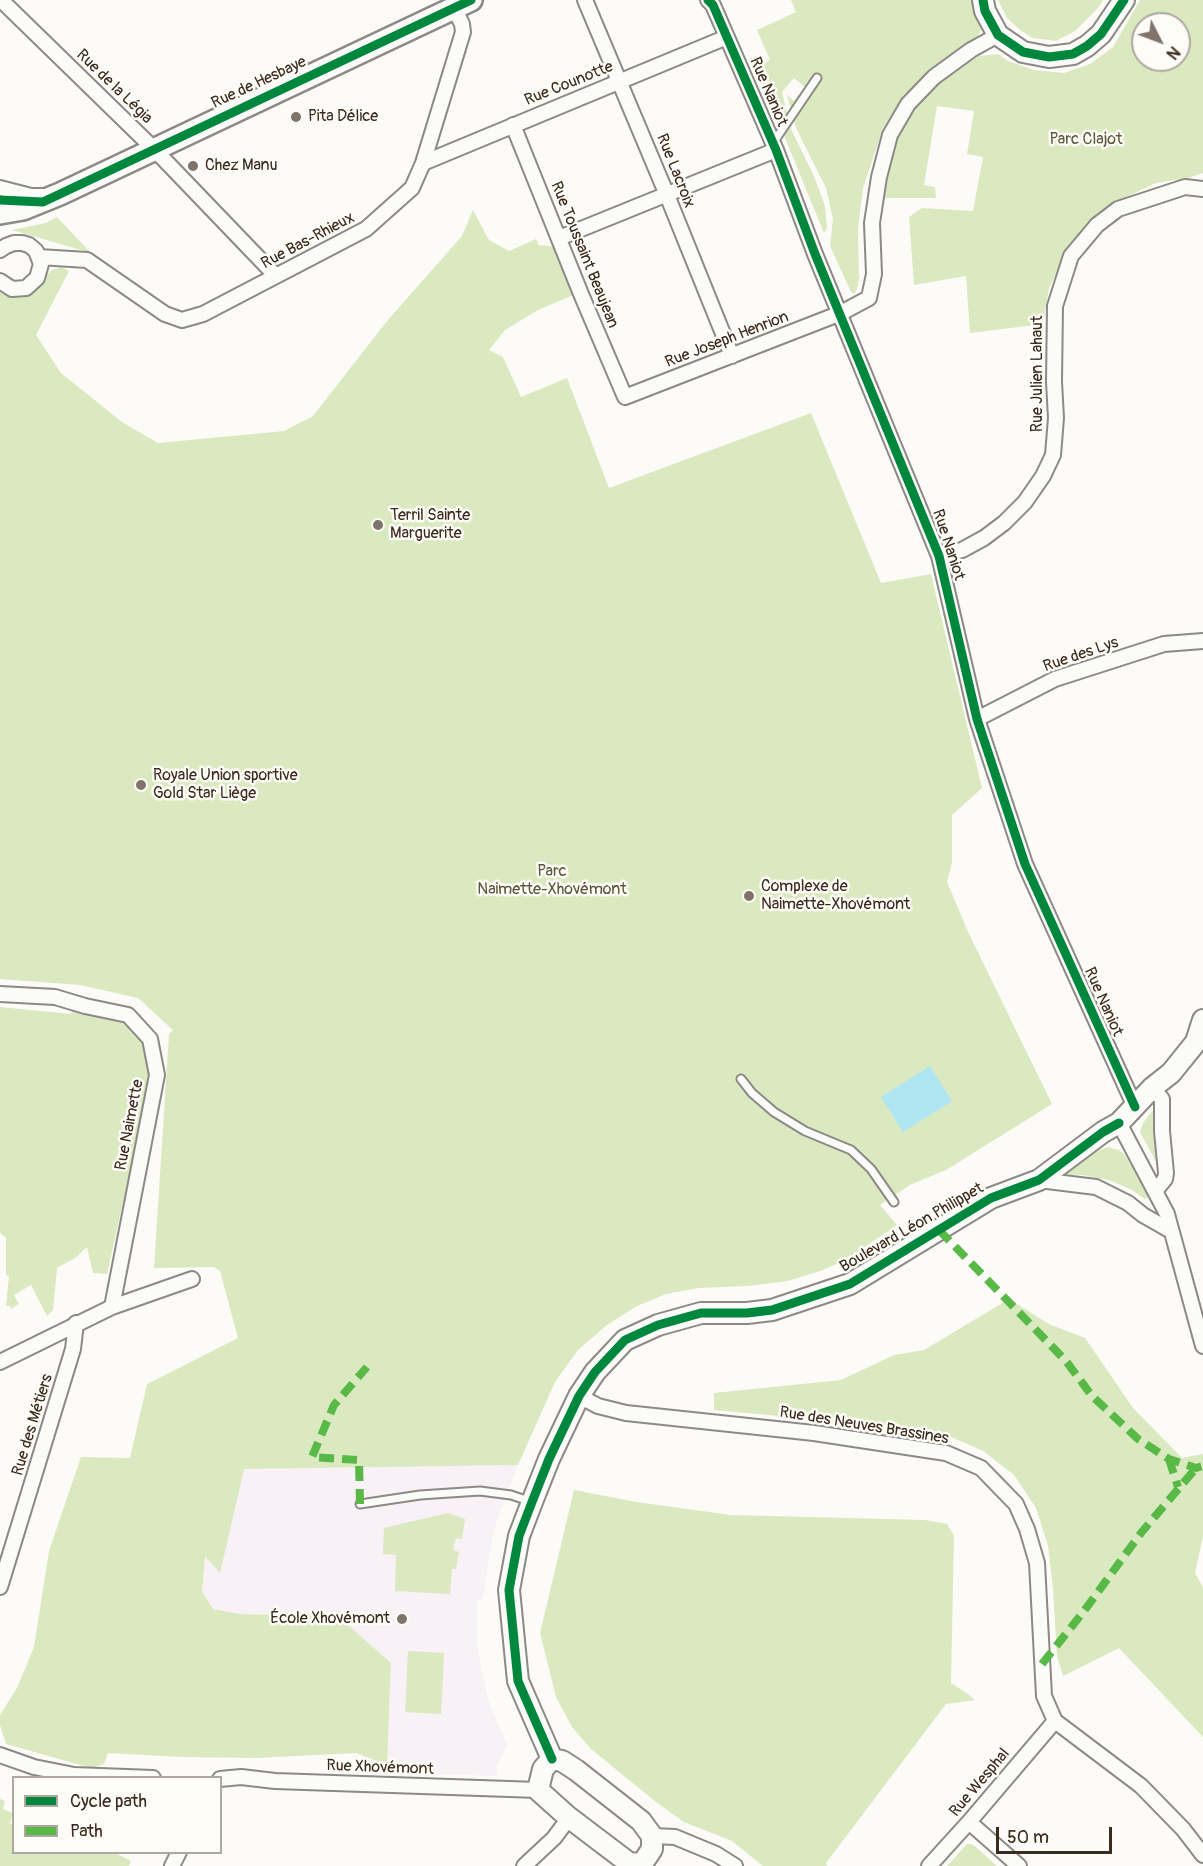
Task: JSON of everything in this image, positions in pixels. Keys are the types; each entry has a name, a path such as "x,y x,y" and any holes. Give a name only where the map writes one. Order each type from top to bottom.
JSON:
{"main road":[{"name":"Rue de Hesbaye","path":"0,213 51,198 462,4"}],"street":[{"name":"Rue de la Légia","path":"2,0 154,149 276,276"},
{"name":"Rue Lacroix","path":"585,0 732,356"},
{"name":"Rue Naniot","path":"708,0 713,5 775,146 815,254 939,556 977,719 1025,864 1135,1107"},
{"path":"983,0 985,11 998,35 1023,52 1035,56 1055,57 1073,54 1087,46 1101,34 1124,0"},
{"name":"Rue Bas-Rhieux","path":"0,250 14,243 22,243 29,245 39,257 87,260 165,314 182,320 203,314 366,229 412,188 423,163 464,32 462,4"},
{"name":"Rue Joseph Henrion","path":"625,397 841,314 869,298 874,274 872,223 879,177 890,135 908,104 934,76 971,50 998,35"},
{"name":"Rue Counotte","path":"423,163 727,37"},
{"name":"Rue Toussaint Beaujean","path":"513,125 625,397"},
{"path":"560,238 667,195 775,146"},
{"name":"Rue Julien Lahaut","path":"939,556 962,550 984,538 1004,523 1025,502 1043,476 1053,455 1056,418 1054,306 1071,256 1097,225 1118,209 1185,187 1203,189"},
{"name":"Rue de Hesbaye","path":"0,188 31,196 51,198"},
{"path":"0,281 12,289 26,288 38,278 39,257"},
{"name":"Rue des Lys","path":"977,719 1055,680 1164,644 1203,641"},
{"name":"Rue Naimette","path":"0,994 55,997 128,1015 150,1039 157,1075 112,1307"},
{"name":"Boulevard Léon Philippet","path":"552,1760 518,1681 509,1590 519,1536 532,1502 549,1459 579,1396 595,1372 625,1340 658,1325 701,1313 747,1313 772,1310 850,1284 991,1198 1039,1180 1103,1132 1119,1123 1152,1088 1171,1073 1196,1042 1203,1019"},
{"path":"1152,1088 1162,1099 1166,1173 1165,1179 1155,1191"},
{"path":"1119,1123 1167,1214 1203,1346"},
{"path":"1039,1180 1096,1187 1128,1203 1143,1215 1171,1231"},
{"path":"0,1362 112,1307 192,1279"},
{"name":"Rue des Métiers","path":"0,1587 2,1568 73,1349 76,1323"},
{"name":"Rue des Neuves Brassines","path":"579,1396 598,1406 626,1413 814,1433 946,1453 981,1468 1016,1504 1027,1529 1037,1563 1044,1696 1055,1721"},
{"path":"1055,1721 1141,1786 1183,1829 1203,1855"},
{"name":"Rue Wesphal","path":"929,1866 1055,1721"},
{"path":"0,1755 34,1767 74,1775 100,1776"},
{"path":"552,1760 562,1761 576,1770 641,1821 652,1836 652,1849 643,1865 629,1863 569,1818 538,1790 543,1769 552,1760"},
{"name":"Rue Xhovémont","path":"222,1779 538,1790"},
{"path":"524,1866 554,1838 569,1818"},
{"path":"969,1822 1019,1866"},
{"path":"652,1836 675,1837 716,1854 735,1866"}],"lane":[{"path":"775,146 817,78"},
{"path":"0,200 51,198"},
{"path":"741,1079 752,1094 774,1112 805,1131 851,1150 871,1169 894,1202"},
{"path":"360,1504 420,1495 480,1491 511,1495 532,1502"}],"shaded area":[{"name":"École Xhovémont","path":"518,1465 496,1523 483,1599 477,1600 477,1644 482,1674 490,1705 507,1745 497,1766 497,1776 387,1773 391,1663 317,1616 239,1614 212,1609 202,1592 207,1536 233,1469"}],"green space":[{"path":"791,0 971,0 981,29 978,37 944,59 904,95 883,128 863,188 858,229 859,279 854,294 830,246 833,219 826,188 796,128 787,95 794,101 805,87 794,78 782,92 790,127 814,176 825,206 827,228 824,233 756,67 770,60 757,30 796,12"},
{"path":"998,0 1103,0 1075,31 1056,41 1033,38 1020,30 1007,18"},
{"name":"Parc Clajot","path":"1140,0 1203,0 1203,173 1156,183 1126,197 1084,231 1063,259 1049,288 1043,324 970,333 966,276 914,285 909,217 922,208 973,211 983,157 967,154 974,111 937,106 924,185 935,187 936,198 880,198 893,136 913,105 940,79 979,56 998,54 1008,61 1034,70 1064,73 1090,64 1113,47 1131,16 1131,72 1191,72 1191,12 1133,12"},
{"name":"Parc Naimette-Xhovémont","path":"473,210 489,240 509,251 536,239 539,245 558,247 576,294 538,310 505,330 489,350 503,357 521,397 567,378 609,488 811,413 881,583 931,574 982,788 952,815 952,863 947,882 969,934 1052,1104 946,1170 910,1185 880,1205 897,1225 846,1260 788,1281 748,1286 699,1288 666,1294 637,1306 607,1325 578,1350 555,1382 518,1465 244,1469 220,1573 205,1556 202,1592 213,1609 239,1614 317,1616 349,1626 391,1663 387,1765 356,1753 257,1758 108,1753 104,1764 91,1768 6,1744 0,1725 0,1715 17,1688 34,1647 49,1551 81,1457 130,1458 147,1384 238,1338 220,1271 214,1267 154,1268 169,1034 173,1030 138,998 80,985 0,979 0,291 4,295 16,296 28,292 52,270 62,267 69,271 36,335 61,373 122,422 158,443 284,431 313,416 387,321 462,236"},
{"path":"57,217 91,253 12,230 46,223"},
{"path":"0,1007 71,1014 72,1008 106,1014 133,1029 145,1045 150,1063 150,1081 107,1274 93,1273 87,1247 75,1258 57,1268 53,1310 47,1316 31,1285 14,1295 19,1304 11,1309 10,1306 6,1306 9,1276 6,1275 6,1238 0,1233"},
{"path":"1153,1110 1159,1167 1140,1132 1143,1123"},
{"path":"1108,1147 1119,1150 1125,1155 1149,1197 1145,1199 1132,1190 1109,1180 1063,1174 1062,1172"},
{"path":"1009,1299 1049,1324 1085,1338 1133,1408 1182,1458 1203,1454 1203,1536 1195,1573 1203,1587 1203,1737 1119,1648 1063,1676 1057,1656 1048,1546 1036,1508 1014,1475 983,1451 949,1436 877,1425 714,1410 714,1393 841,1380 894,1355 924,1350"},
{"path":"574,1490 636,1502 731,1515 925,1520 947,1524 954,1536 951,1683 975,1700 946,1704 826,1863 827,1866 763,1866 732,1841 684,1822 656,1802 591,1749 572,1727 556,1697 540,1633"},
{"path":"448,1513 465,1519 462,1539 456,1538 453,1550 459,1552 456,1569 452,1569 450,1594 395,1591 396,1555 383,1554 384,1528"},
{"path":"408,1651 444,1653 441,1714 405,1712"},
{"path":"0,1799 5,1801 3,1809 12,1813 10,1823 12,1824 12,1854 117,1854 131,1861 129,1866 0,1866"},
{"path":"967,1844 972,1844 997,1866 947,1866"}],"water":[{"path":"930,1066 952,1101 903,1132 881,1097"}],"marked path":[{"path":"939,1230 1066,1361 1092,1396 1138,1439 1169,1459 1196,1468 1203,1466"},
{"path":"360,1504 359,1460 312,1457 334,1405 367,1367"},
{"path":"1169,1459 1178,1487"},
{"path":"1042,1664 1141,1533 1196,1468"}],"cycle path":[{"path":"0,200 43,202 471,0"},
{"path":"708,0 713,5 776,150 815,254 939,556 977,719 1025,864 1135,1107"},
{"path":"983,0 985,11 998,35 1023,52 1049,57 1073,54 1087,46 1101,34 1124,0"},
{"path":"552,1759 518,1681 509,1590 519,1536 532,1502 549,1459 579,1396 595,1372 625,1340 658,1325 701,1313 747,1313 772,1310 850,1284 991,1198 1039,1180 1103,1132 1119,1123"}],"place":[{"name":"Pita Délice","path":"296,117"},
{"name":"Chez Manu","path":"193,166"},
{"name":"Terril Sainte Marguerite","path":"378,525"},
{"name":"Royale Union sportive Gold Star Liège","path":"141,785"},
{"name":"Complexe de Naimette-Xhovémont","path":"749,896"},
{"name":"École Xhovémont","path":"402,1619"}]}
